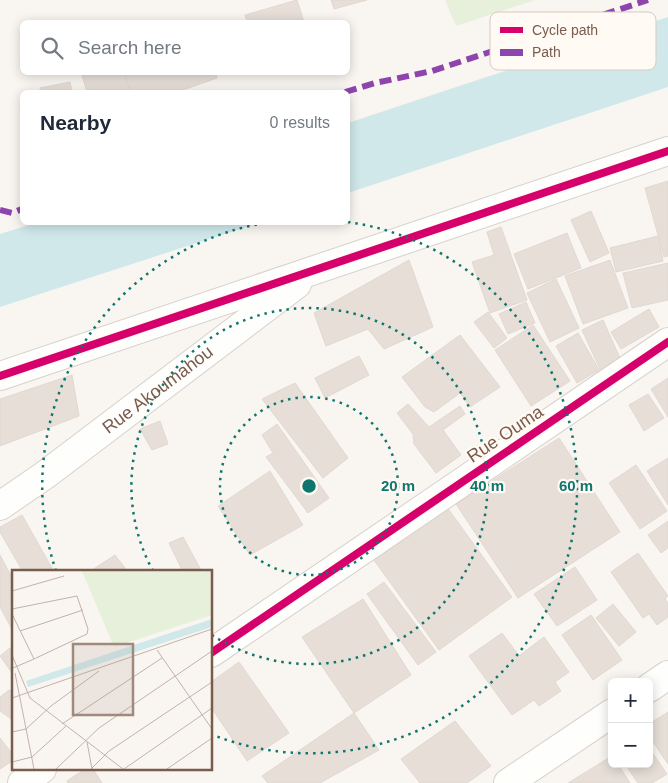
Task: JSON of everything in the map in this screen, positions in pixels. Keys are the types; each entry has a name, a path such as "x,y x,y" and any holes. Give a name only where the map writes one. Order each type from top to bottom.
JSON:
{"street":[{"path":"0,376 668,151"},
{"name":"Rue Akoumahou","path":"0,506 45,475 315,270"},
{"name":"Rue Ouma","path":"212,652 668,342"},
{"path":"653,685 668,676"},
{"path":"508,783 608,716"},
{"path":"22,783 41,770"}],"green space":[{"path":"445,0 535,0 499,12 490,12 490,15 456,26"}],"water":[{"path":"668,17 668,87 350,192 350,122 508,70 656,70 656,21"},
{"path":"29,225 252,225 0,307 0,234"}],"building":[{"path":"297,0 303,20 246,20 245,15"},
{"path":"331,0 367,0 334,9"},
{"path":"82,75 125,75 129,90 86,90"},
{"path":"125,75 216,75 217,78 183,90 129,90"},
{"path":"70,82 72,90 40,90 40,88"},
{"path":"668,181 668,256 664,257 645,188"},
{"path":"591,211 609,253 590,262 571,220"},
{"path":"501,227 527,300 490,313 472,262 494,255 487,232"},
{"path":"567,233 581,268 528,289 514,254"},
{"path":"658,236 663,261 616,272 610,248"},
{"path":"409,260 433,327 384,349 368,329 326,346 314,313"},
{"path":"610,260 628,308 583,324 565,276"},
{"path":"668,263 668,300 632,308 623,273"},
{"path":"556,279 579,328 550,342 527,293"},
{"path":"526,302 535,323 508,334 499,314"},
{"path":"649,309 659,327 621,349 611,332"},
{"path":"488,312 507,338 494,348 474,322"},
{"path":"603,320 624,367 603,376 582,330"},
{"path":"533,325 570,381 531,406 495,350"},
{"path":"578,333 599,370 577,383 556,346"},
{"path":"460,335 500,387 470,407 460,393 434,412 425,407 402,377"},
{"path":"359,356 369,375 325,398 315,378"},
{"path":"72,375 79,416 0,446 0,399"},
{"path":"668,378 668,417 651,389"},
{"path":"295,383 348,458 323,478 262,399"},
{"path":"648,394 664,418 644,431 629,405"},
{"path":"408,404 429,427 460,406 465,414 443,430 461,455 436,473 414,444 413,434 397,413"},
{"path":"160,421 168,444 152,450 140,429"},
{"path":"277,424 329,498 308,513 266,457 273,453 262,435"},
{"path":"559,438 620,532 518,598 456,504"},
{"path":"668,458 668,505 647,471"},
{"path":"636,465 667,511 640,529 609,483"},
{"path":"270,471 303,525 250,555 218,506"},
{"path":"444,503 512,597 439,650 371,556"},
{"path":"22,515 53,570 22,570 0,532 0,527"},
{"path":"668,521 668,548 661,553 648,535"},
{"path":"183,537 201,570 182,570 169,543"},
{"path":"638,553 668,596 665,599 668,603 668,617 657,625 649,614 643,618 611,572"},
{"path":"0,555 12,577 12,629 0,607"},
{"path":"115,555 125,568 122,570 92,570"},
{"path":"575,567 597,600 557,626 534,594"},
{"path":"384,582 436,652 418,665 367,594"},
{"path":"363,599 411,675 354,713 302,637"},
{"path":"613,604 636,632 619,646 596,618"},
{"path":"591,615 622,660 593,680 562,635"},
{"path":"502,633 519,656 544,637 569,672 555,682 561,691 539,706 534,700 512,715 469,656"},
{"path":"12,647 12,673 0,656"},
{"path":"239,662 289,733 247,761 212,708 212,681"},
{"path":"9,690 12,691 12,720 0,711 0,697"},
{"path":"668,712 668,764 653,742 653,721"},
{"path":"354,713 379,750 320,783 268,783 262,776"},
{"path":"455,721 491,766 467,783 420,783 401,759"},
{"path":"0,738 12,753 12,761 0,769"},
{"path":"653,754 667,774 652,783 638,783 628,768 653,768"},
{"path":"608,758 608,768 621,768 630,783 568,783"},
{"path":"84,770 94,770 102,783 68,783 67,781"}],"marked path":[{"path":"611,12 648,0"},
{"path":"350,90 375,83 432,71 490,52"},
{"path":"0,210 12,213 20,210"}],"cycle path":[{"path":"0,376 668,151"},
{"path":"212,652 668,342"}]}
